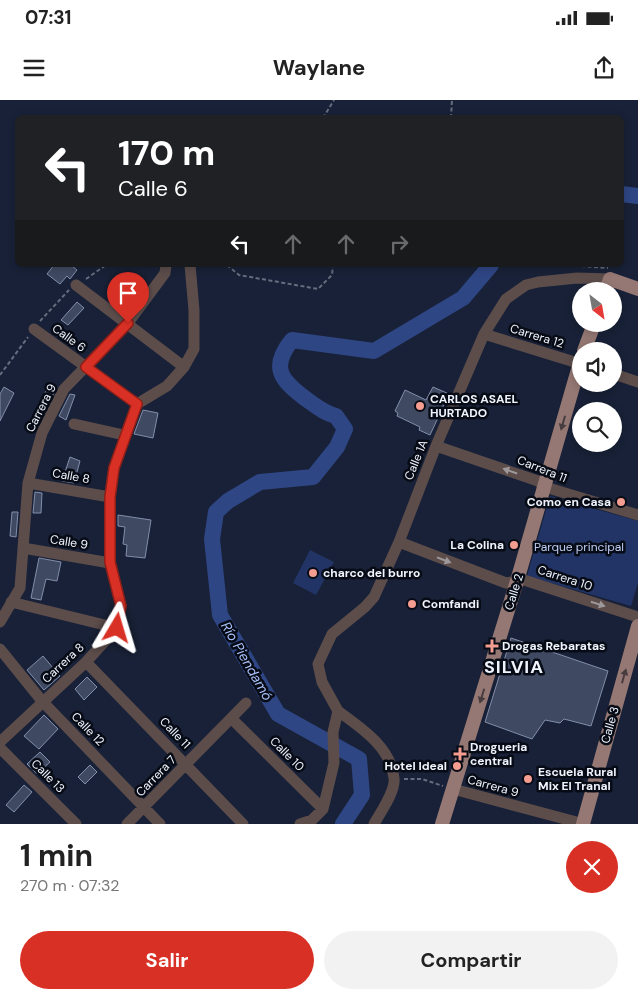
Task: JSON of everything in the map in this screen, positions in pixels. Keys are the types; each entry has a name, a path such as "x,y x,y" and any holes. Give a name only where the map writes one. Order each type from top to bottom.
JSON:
{"main road":[{"path":"622,287 638,289"},
{"name":"Calle 2","path":"442,824 517,581 572,392"},
{"name":"Calle 3","path":"583,824 638,626"}],"street":[{"name":"Carrera 9","path":"0,622 20,588 28,483 42,433 64,389 128,323 165,273 166,267"},
{"path":"11,602 117,628 121,606 110,562 110,497 114,468 124,435 137,404 167,386 184,367 194,349 194,310 190,267"},
{"name":"Calle 1A","path":"338,711 322,682 318,664 332,634 365,608 374,597 399,542 436,446 484,334 506,299 526,285 577,278 595,282"},
{"path":"76,285 184,367"},
{"name":"Calle 6","path":"34,329 137,404"},
{"name":"Carrera 12","path":"484,334 572,356"},
{"path":"622,377 638,382"},
{"path":"74,424 124,435"},
{"name":"Carrera 11","path":"436,446 538,481 545,487 638,515"},
{"name":"Calle 8","path":"28,483 110,497"},
{"name":"Carrera 10","path":"399,542 506,583 524,580 638,617"},
{"name":"Calle 9","path":"23,548 110,562"},
{"name":"Carrera 8","path":"0,742 86,662 117,628"},
{"name":"Calle 12","path":"0,649 42,701 160,824"},
{"name":"Calle 11","path":"86,662 243,824"},
{"name":"Carrera 7","path":"128,824 246,703"},
{"path":"300,824 312,820 323,809 334,763 333,732 338,711 375,740 386,757 395,779 387,803 374,824"},
{"name":"Calle 10","path":"232,719 323,809"},
{"name":"Calle 13","path":"0,748 76,824"},
{"name":"Carrera 9","path":"453,789 583,824"}],"path":[{"path":"325,115 334,100"},
{"path":"451,115 452,100"},
{"path":"0,375 53,306 76,285 103,267"},
{"path":"229,267 239,275 318,290 332,276 333,267"},
{"path":"395,779 422,779 453,789"}],"green space":[{"name":"Parque principal","path":"550,496 638,521 638,583 631,606 527,576"},
{"name":"charco del burro","path":"310,550 334,562 316,595 293,583"}],"building":[{"path":"52,267 73,267 77,270 70,279 67,276 60,284 47,274"},
{"path":"77,302 84,308 68,325 61,320"},
{"path":"50,383 57,387 44,412 37,409"},
{"path":"4,387 14,393 0,421 0,394"},
{"name":"CARLOS ASAEL HURTADO","path":"433,387 449,394 430,435 419,430 420,427 397,416 398,413 395,411 405,390 426,400"},
{"path":"70,394 75,395 66,420 59,416"},
{"path":"143,410 158,413 153,438 134,434"},
{"path":"70,457 80,461 74,483 62,481"},
{"path":"35,492 42,493 41,513 33,513"},
{"path":"12,512 18,512 16,537 10,536"},
{"path":"118,515 151,520 145,558 126,556 127,545 123,544 125,527 118,526"},
{"path":"39,558 61,562 57,581 46,579 41,600 31,598"},
{"path":"511,638 608,671 591,726 564,719 560,723 545,720 532,739 485,722"},
{"path":"43,656 60,676 44,690 27,670"},
{"path":"87,677 97,687 84,700 75,689"},
{"path":"44,715 58,729 39,749 24,736"},
{"path":"40,752 50,762 37,774 27,764"},
{"path":"90,765 97,772 85,784 78,777"},
{"path":"24,785 32,792 14,812 6,805"}],"waterway":[{"name":"Río Piendamó","path":"624,194 638,196"},
{"name":"Río Piendamó","path":"343,824 362,795 359,759 278,714 220,615 212,539 216,512 228,501 260,482 313,477 337,447 345,429 336,416 313,404 285,380 281,373 281,358 292,340 374,351 463,298 489,267"}],"place":[{"name":"CARLOS ASAEL HURTADO","path":"420,406"},
{"name":"Como en Casa","path":"621,502"},
{"name":"La Colina","path":"514,545"},
{"name":"charco del burro","path":"313,573"},
{"name":"Comfandi","path":"412,604"},
{"name":"Drogas Rebaratas","path":"492,646"},
{"name":"Drogueria central","path":"460,754"},
{"name":"Hotel Ideal","path":"457,766"},
{"name":"Escuela Rural Mix El Tranal","path":"528,779"}],"district":[{"name":"SILVIA","path":"514,667"}],"route":[{"path":"117,628 121,606 118,587 110,562 110,497 114,468 124,435 137,404 86,367 128,323"}]}
